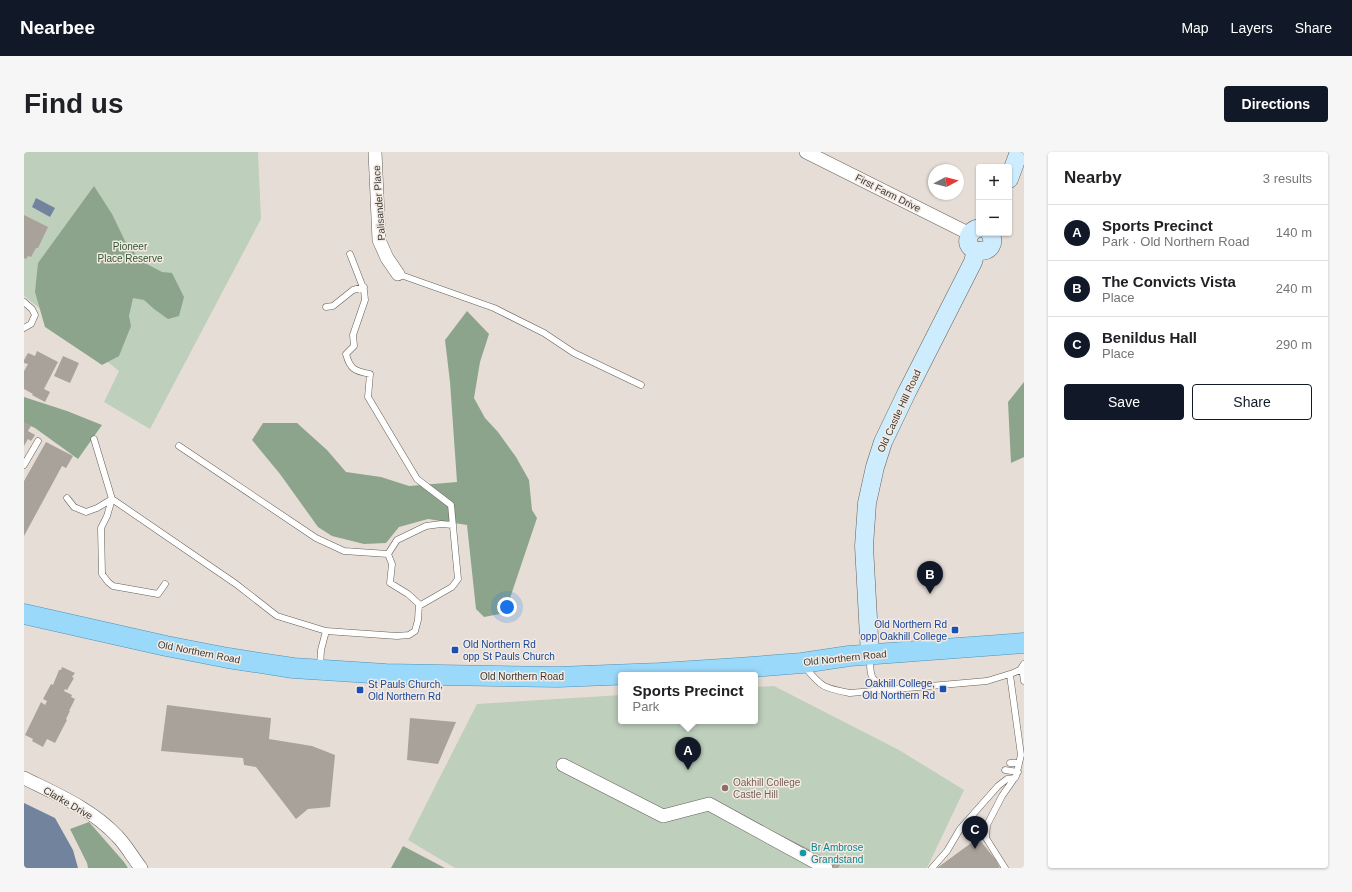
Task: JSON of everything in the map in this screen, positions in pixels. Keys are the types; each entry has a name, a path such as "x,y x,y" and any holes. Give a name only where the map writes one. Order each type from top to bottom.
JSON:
{"main road":[{"name":"Old Northern Road","path":"24,614 228,658 293,668 393,674 558,677 618,675"},
{"name":"Old Northern Road","path":"674,672 802,663 870,655 1024,643"}],"street":[{"name":"Palisander Place","path":"375,152 379,240 387,258 398,274"},
{"name":"First Farm Drive","path":"806,152 975,238"},
{"path":"1012,171 1019,152"},
{"path":"975,238 983,251 990,247 992,240 991,236"},
{"name":"Old Castle Hill Road","path":"870,655 864,546 867,503 875,466 883,442 907,392 973,262 975,238"},
{"path":"563,765 663,816 709,804 826,868"},
{"name":"Clarke Drive","path":"24,778 82,808 107,827 118,837 141,868"}],"lane":[{"path":"350,254 364,287 365,300 353,335 354,346 346,354 349,365 354,369 370,374 368,396 417,479 451,505 458,580 452,587 419,606"},
{"path":"398,274 494,308 544,333 574,353 641,385"},
{"path":"326,308 332,306 353,290 364,287"},
{"path":"24,302 32,309 35,315 31,324 24,328"},
{"path":"94,439 112,499 102,528 102,574 108,582 114,586 158,594 165,584"},
{"path":"24,466 38,441"},
{"path":"179,446 316,538 344,551 388,554"},
{"path":"67,498 74,507 86,512 97,508 112,499"},
{"path":"112,499 236,584 277,616 326,631 397,636 409,635 415,631 418,620 419,606 408,594 390,583 392,564 388,554"},
{"path":"388,554 397,540 426,526 441,524 453,525"},
{"path":"319,670 321,650 326,631"},
{"path":"870,655 870,676 873,681 891,690"},
{"path":"802,663 816,680 828,689 850,693 987,681 1010,675 1020,670 1023,666"},
{"path":"1023,666 1024,681"},
{"path":"1006,868 986,838 987,825 1002,796 1016,775 1021,755 1010,675"},
{"path":"1010,763 1019,763"},
{"path":"1005,770 1016,775"},
{"path":"932,868 947,851 960,829 998,786 1007,779 1016,775"}],"green space":[{"name":"Pioneer Place Reserve","path":"24,152 258,152 261,219 150,429 104,402 119,371 24,296"},
{"path":"94,186 112,214 125,241 141,261 162,272 172,273 184,297 179,316 168,319 144,300 133,298 129,316 131,326 119,356 102,365 45,327 35,292 38,263"},
{"path":"467,311 489,334 480,362 474,398 485,418 498,432 516,457 529,480 532,510 537,518 505,613 484,617 476,609 467,525 428,519 399,527 386,543 364,544 332,536 318,527 280,474 252,440 263,423 297,423 327,450 346,472 381,477 409,486 457,482 450,382 445,340"},
{"path":"1024,382 1024,457 1011,463 1008,402"},
{"path":"24,397 67,411 102,425 78,459 35,428 24,423"},
{"name":"Oakhill College Castle Hill","path":"774,686 899,750 964,790 927,868 455,868 408,840 477,704 618,695 618,724 758,724 758,687"},
{"path":"89,822 128,868 88,868 70,829"},
{"path":"403,846 445,868 391,868"}],"water":[{"path":"36,198 55,208 50,217 32,207"},
{"path":"24,803 55,818 73,850 78,868 24,868"}],"building":[{"path":"24,215 48,227 38,248 36,248 31,257 28,256 26,259 24,258"},
{"path":"37,351 58,362 44,389 50,392 45,402 24,389 24,371 28,364 24,363 24,360 28,353 35,356"},
{"path":"63,356 79,363 70,383 54,376"},
{"path":"24,422 31,426 28,431 35,435 31,441 28,439 24,446"},
{"path":"46,442 73,456 66,468 62,466 24,536 24,481"},
{"path":"62,667 75,673 72,677 74,678 67,690 65,689 64,691 72,695 71,697 75,699 69,711 67,720 55,743 47,739 43,747 25,735 41,702 45,705 47,701 43,699 51,684 53,685 59,670 61,670"},
{"path":"167,705 271,718 269,739 312,746 335,755 330,807 308,809 296,819 256,767 244,765 243,758 161,751"},
{"path":"410,718 456,722 438,764 407,760"},
{"name":"Br Ambrose Grandstand","path":"771,830 840,865 838,868 821,868 766,840"},
{"path":"978,838 996,860 1000,868 937,868"}],"place":[{"name":"The Convicts Vista","path":"930,594"},
{"name":"Old Northern Rd opp Oakhill College","path":"955,630"},
{"name":"Old Northern Rd opp St Pauls Church","path":"455,650"},
{"name":"Oakhill College, Old Northern Rd","path":"943,689"},
{"name":"St Pauls Church, Old Northern Rd","path":"360,690"},
{"name":"Sports Precinct","path":"688,770"},
{"name":"Oakhill College Castle Hill","path":"725,788"},
{"name":"Benildus Hall","path":"975,849"},
{"name":"Br Ambrose Grandstand","path":"803,853"}]}
